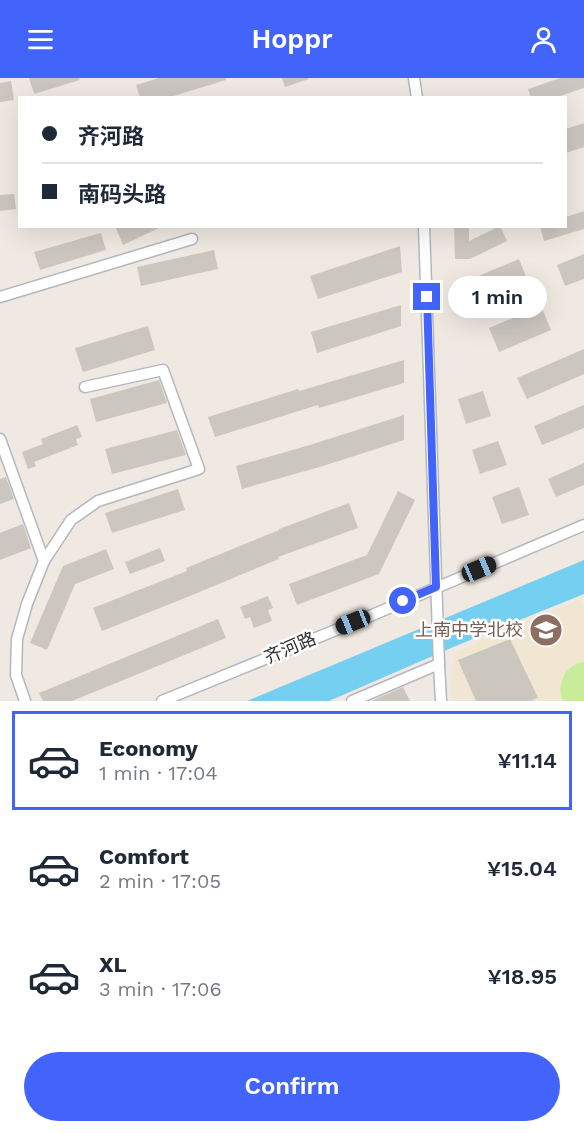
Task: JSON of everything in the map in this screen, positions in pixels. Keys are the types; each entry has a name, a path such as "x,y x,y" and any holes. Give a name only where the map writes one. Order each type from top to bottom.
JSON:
{"street":[{"path":"414,78 417,96"},
{"path":"424,228 441,701"},
{"path":"0,297 192,239"},
{"path":"25,701 16,675 16,639 44,561 71,520 98,501 199,469 163,369 85,387"},
{"path":"0,440 44,561"},
{"name":"齐河路","path":"162,701 584,525"},
{"path":"352,701 438,664"}],"shaded area":[{"name":"上南中学北校","path":"580,599 584,608 584,701 452,701 451,682 456,652"}],"green space":[{"path":"584,662 584,701 563,701 560,688 564,676 572,667"}],"water":[{"path":"584,560 584,594 329,701 247,701"}],"building":[{"path":"29,78 79,78 80,80 34,94"},
{"path":"159,78 226,78 226,80 174,96 139,96 136,85"},
{"path":"282,78 308,78 309,79 285,87"},
{"path":"560,78 584,78 584,88 560,96 530,96 528,89"},
{"path":"11,81 14,100 0,102 0,83"},
{"path":"584,123 584,147 567,153 567,129"},
{"path":"14,194 16,209 0,211 0,195"},
{"path":"584,211 584,229 544,241 541,228 567,228 567,217"},
{"path":"116,228 159,228 123,245"},
{"path":"454,228 469,228 469,241 496,228 501,228 507,241 470,259 455,259"},
{"path":"101,233 106,250 40,270 34,252"},
{"path":"400,246 402,272 318,299 310,276"},
{"path":"214,250 218,269 141,286 137,267"},
{"path":"584,254 584,279 565,286 557,265"},
{"path":"519,259 528,281 479,300 471,279"},
{"path":"401,305 401,326 317,353 311,332"},
{"path":"541,306 551,330 499,352 489,328"},
{"path":"148,326 155,350 83,372 75,348"},
{"path":"584,349 584,374 527,399 517,378"},
{"path":"404,360 404,383 319,408 318,405 215,437 208,417 298,389 299,391"},
{"path":"159,380 167,403 96,422 90,399"},
{"path":"483,391 491,416 466,424 458,399"},
{"path":"584,405 584,428 542,445 534,426"},
{"path":"404,415 404,440 242,489 236,466"},
{"path":"77,425 82,437 76,439 78,445 34,462 36,466 28,469 22,452 43,444 41,439"},
{"path":"177,430 186,455 112,474 105,449"},
{"path":"498,441 507,465 480,474 472,450"},
{"path":"584,463 584,485 556,497 548,479"},
{"path":"6,477 14,499 0,504 0,479"},
{"path":"519,487 529,515 502,524 492,497"},
{"path":"178,489 185,510 112,533 105,513"},
{"path":"398,491 415,500 379,574 297,605 289,584 367,555"},
{"path":"349,503 358,528 278,557 279,559 102,631 93,608 187,571 186,568 279,529"},
{"path":"23,524 31,548 0,560 0,533"},
{"path":"160,548 165,561 130,574 125,562"},
{"path":"106,549 114,569 75,584 47,650 30,643 63,566"},
{"path":"268,596 273,608 268,610 272,621 254,628 250,617 245,619 240,607"},
{"path":"218,619 226,638 72,701 43,701 39,693"},
{"path":"510,639 538,698 530,701 476,701 458,660"},
{"path":"403,687 410,701 371,701"}],"place":[{"name":"上南中学北校","path":"546,630"}],"route":[{"path":"403,601 436,587 427,297"}]}
